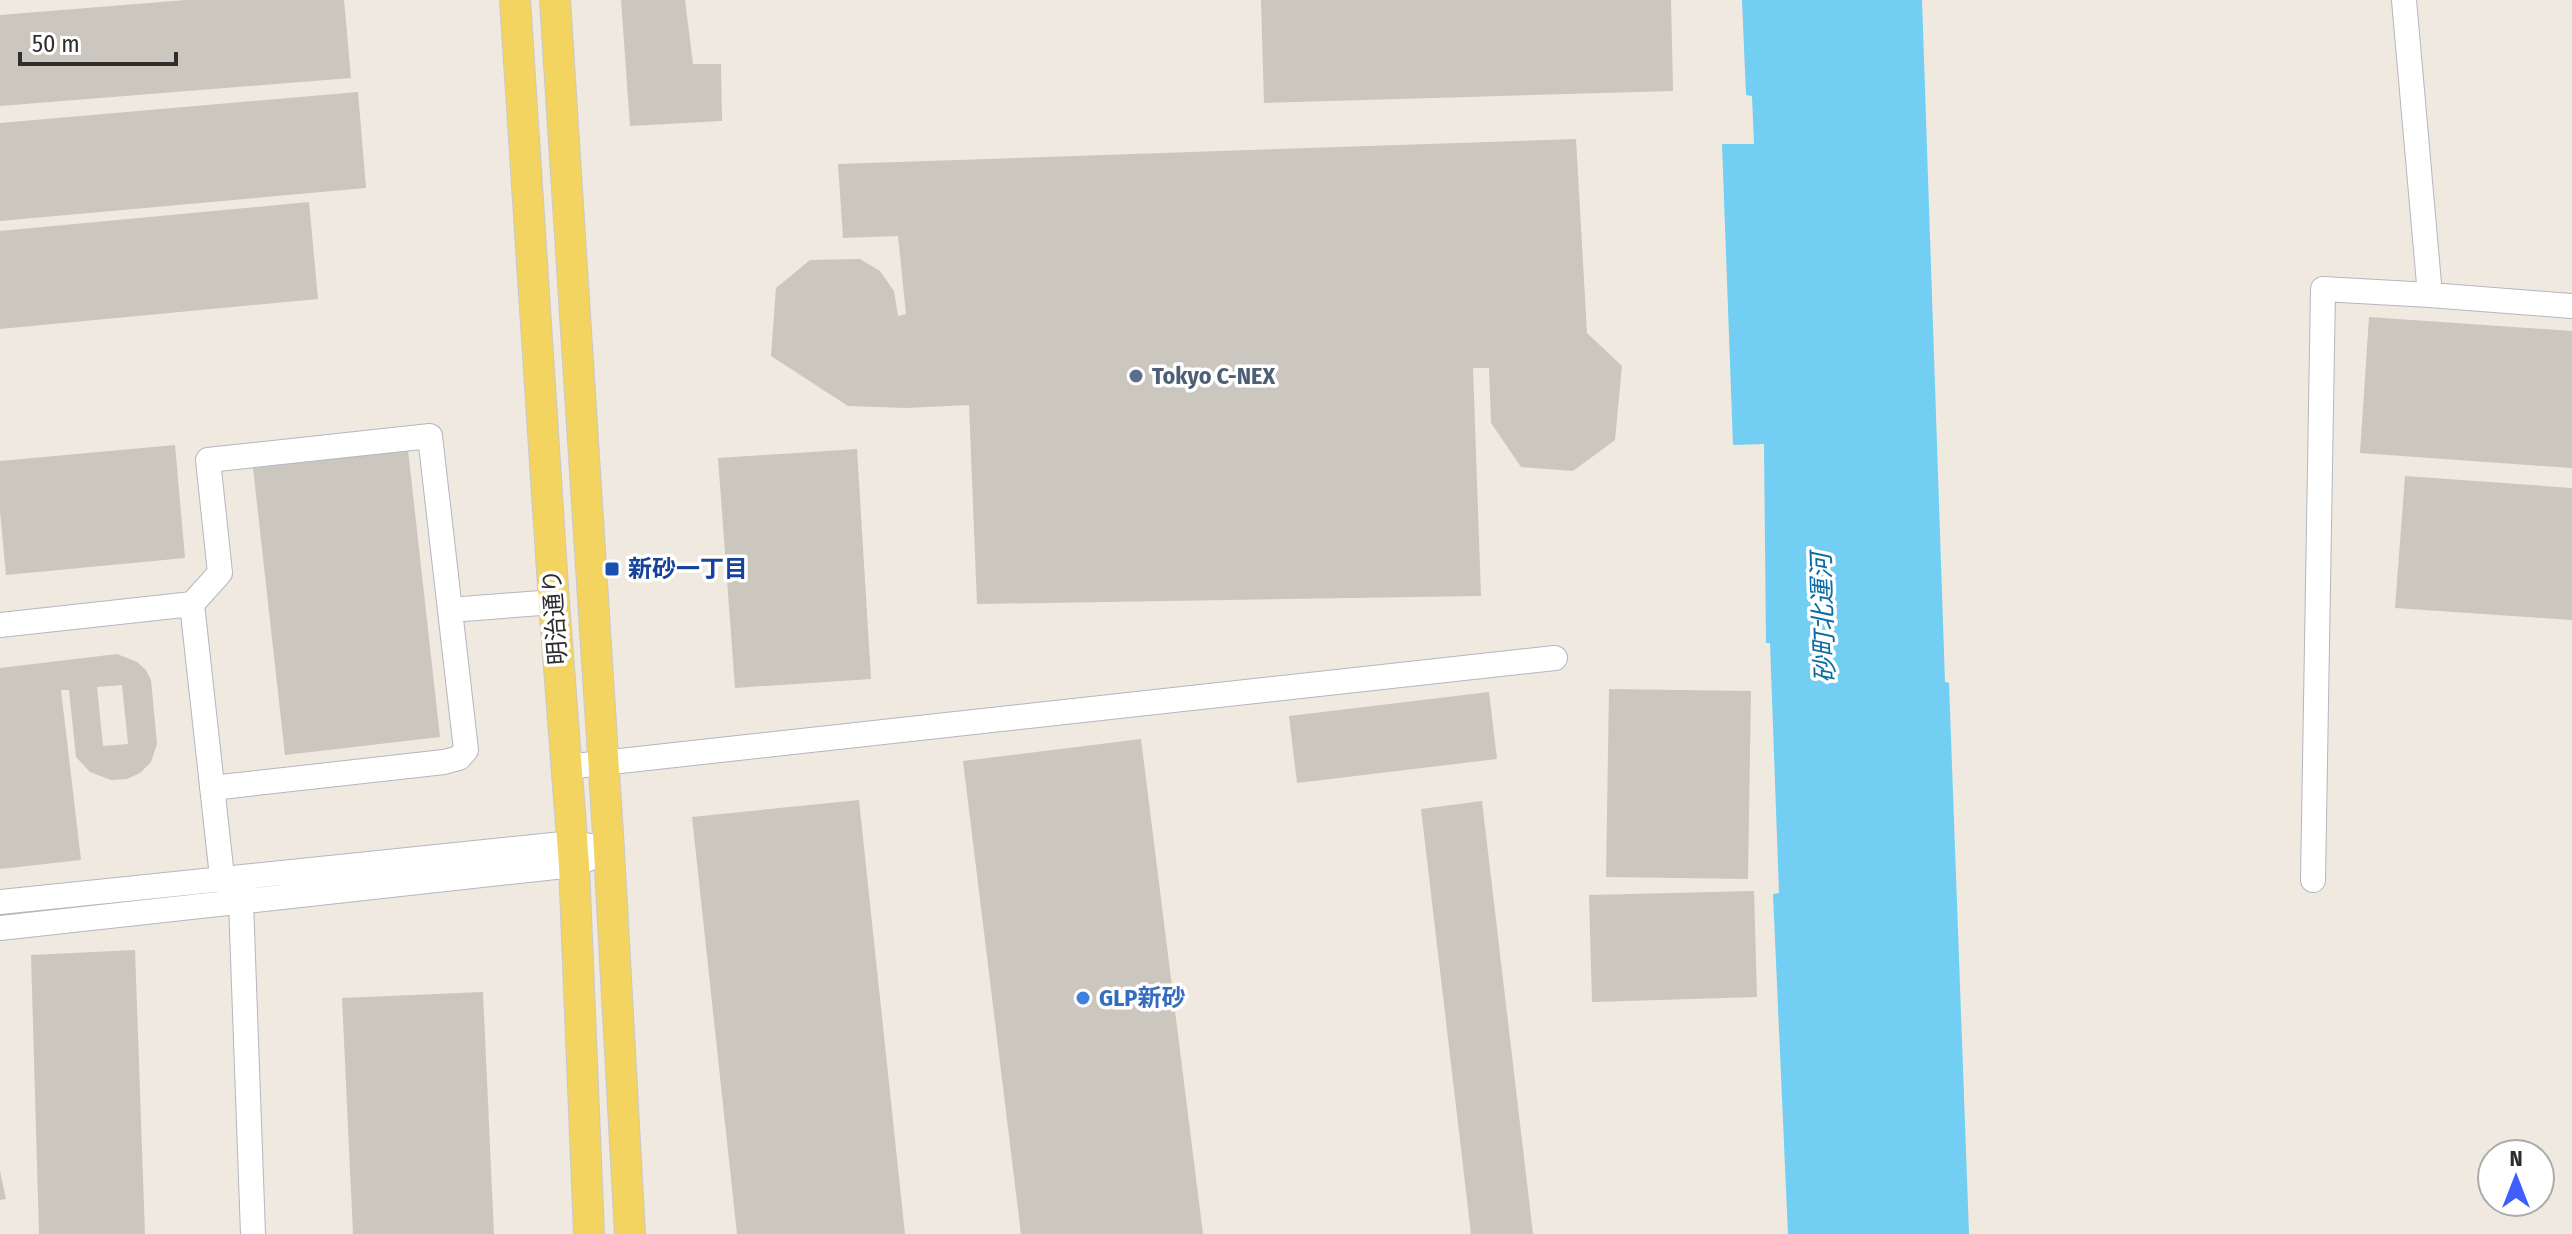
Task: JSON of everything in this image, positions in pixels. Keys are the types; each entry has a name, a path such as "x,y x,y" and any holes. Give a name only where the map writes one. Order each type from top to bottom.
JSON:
{"main road":[{"name":"明治通り","path":"515,0 573,854 589,1234"},
{"name":"明治通り","path":"555,0 630,1234"}],"street":[{"path":"2404,0 2430,295"},
{"path":"2313,880 2323,289 2572,306"},
{"path":"0,625 192,604 220,573 208,460 430,436 466,750 459,758 444,762 212,788"},
{"path":"450,610 554,602"},
{"path":"192,604 222,877 241,902 253,1234"},
{"path":"566,767 1555,658"},
{"path":"0,928 241,902 609,850"},
{"path":"0,902 222,877 573,854"}],"water":[{"name":"砂町北運河","path":"1742,0 1922,0 1945,682 1949,683 1969,1234 1788,1234 1773,894 1779,893 1770,643 1766,643 1764,444 1733,445 1722,144 1754,144 1752,96 1746,95"}],"building":[{"path":"186,0 344,0 351,78 0,106 0,15"},
{"path":"621,0 685,0 693,64 721,64 722,121 630,126"},
{"path":"1261,0 1671,0 1673,91 1264,103"},
{"path":"358,92 366,188 0,221 0,123"},
{"name":"Tokyo C-NEX","path":"1576,139 1587,333 1622,366 1615,440 1573,471 1521,467 1491,423 1489,368 1473,368 1481,596 977,604 969,405 906,408 848,406 771,356 776,288 810,260 860,259 880,271 894,291 898,316 906,314 898,236 843,238 838,164"},
{"path":"309,202 318,299 0,329 0,231"},
{"path":"2369,317 2572,331 2572,468 2360,453"},
{"path":"175,445 185,558 6,575 0,511 0,461"},
{"path":"857,449 871,679 735,688 718,458"},
{"path":"408,450 440,737 285,755 253,468"},
{"path":"2405,476 2572,488 2572,620 2395,608"},
{"path":"117,654 137,662 151,680 157,744 151,762 140,773 127,779 111,780 90,772 76,757 69,690 61,690 81,860 0,869 0,668","holes":["122,685 128,744 103,746 97,687"]},
{"path":"1609,689 1751,691 1748,879 1606,877"},
{"path":"1489,692 1497,759 1297,783 1289,716"},
{"name":"GLP新砂","path":"1141,739 1203,1234 1021,1234 963,761"},
{"path":"859,800 905,1234 737,1234 692,817"},
{"path":"1482,801 1533,1234 1471,1234 1421,809"},
{"path":"1754,891 1757,997 1592,1002 1589,895"},
{"path":"135,950 145,1234 39,1234 31,955"},
{"path":"483,992 494,1234 353,1234 342,998"},
{"path":"0,1171 6,1199 0,1200"}],"place":[{"name":"Tokyo C-NEX","path":"1136,376"},
{"name":"新砂一丁目","path":"612,569"},
{"name":"GLP新砂","path":"1083,998"}]}
